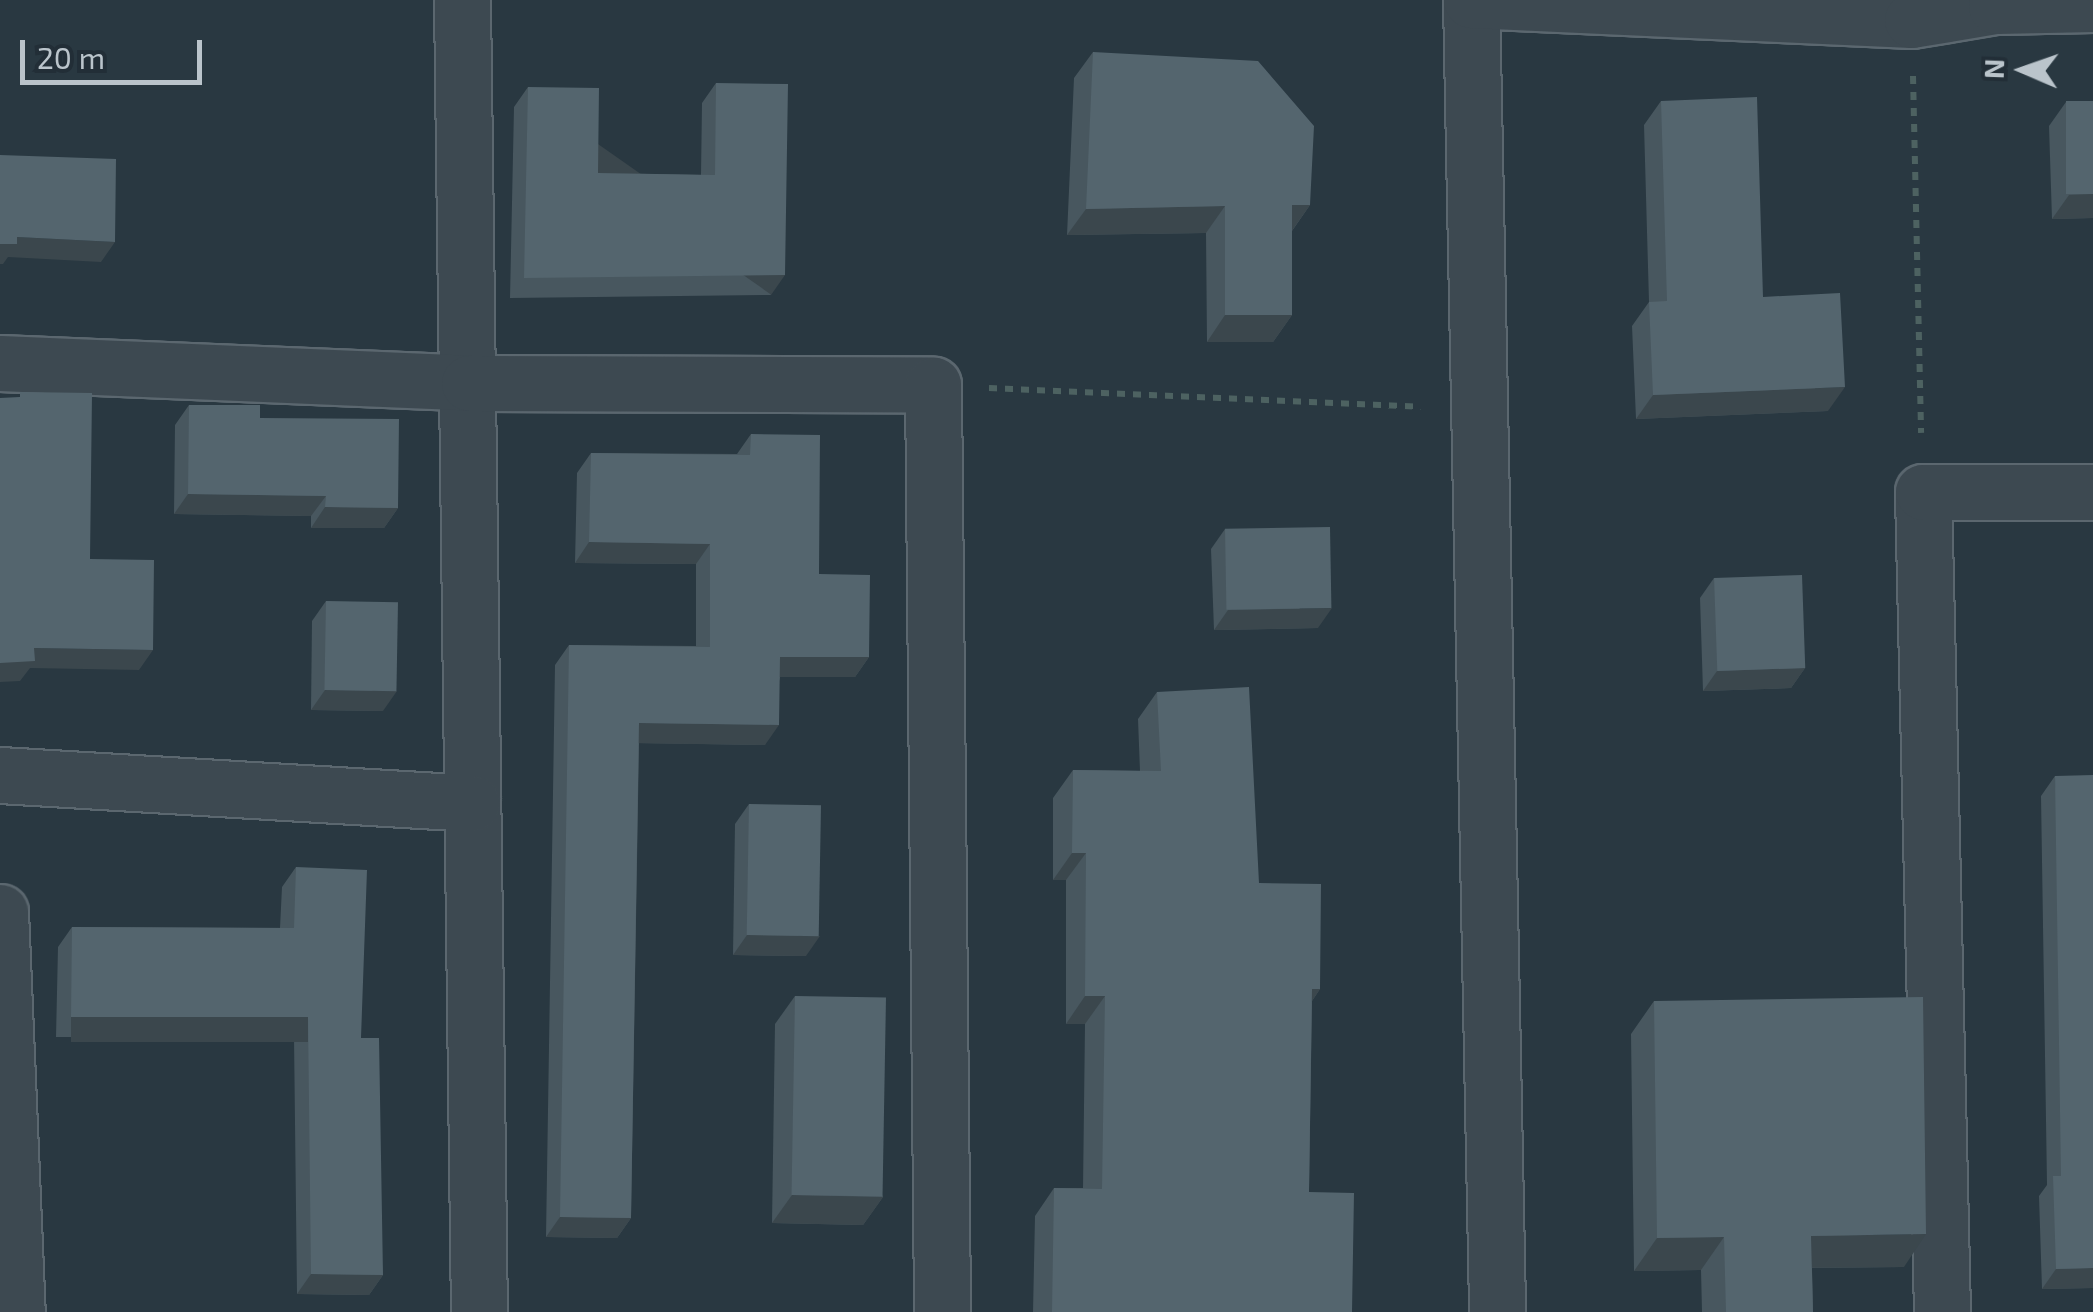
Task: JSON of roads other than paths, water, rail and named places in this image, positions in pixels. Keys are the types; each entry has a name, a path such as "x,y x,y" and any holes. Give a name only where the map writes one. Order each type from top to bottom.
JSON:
{"street":[{"path":"462,0 479,1312"},
{"path":"1497,1312 1471,0 1912,20 1996,6 2093,4"},
{"path":"0,363 469,383 933,386 942,1312"},
{"path":"1942,1312 1922,492 2093,492"},
{"path":"0,776 472,803"},
{"path":"0,912 18,1312"}]}
